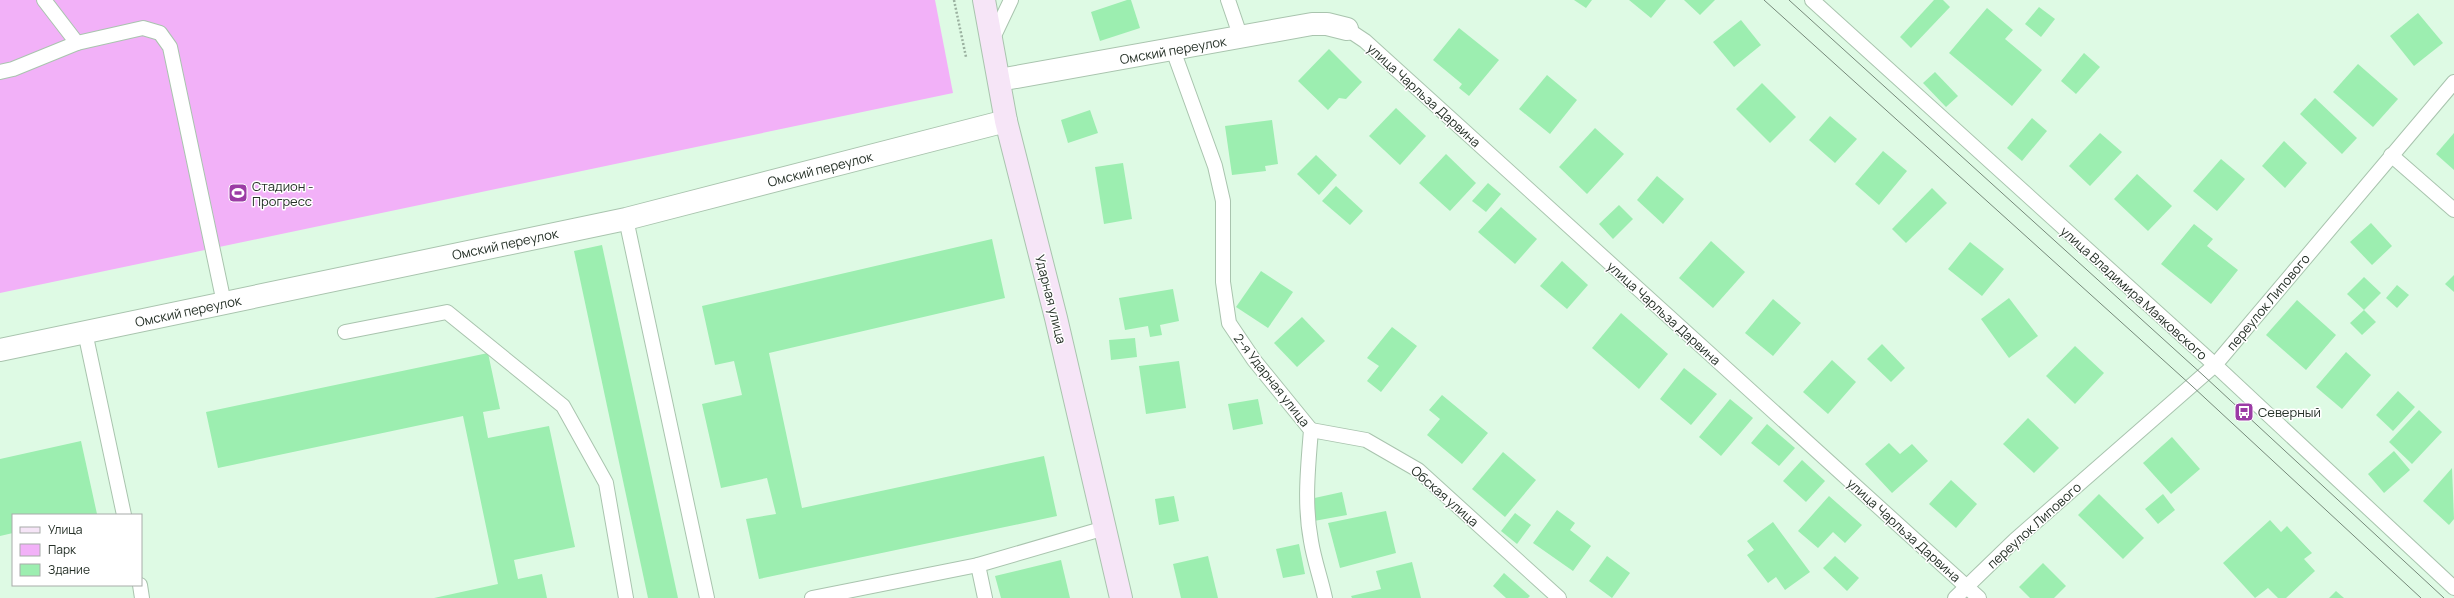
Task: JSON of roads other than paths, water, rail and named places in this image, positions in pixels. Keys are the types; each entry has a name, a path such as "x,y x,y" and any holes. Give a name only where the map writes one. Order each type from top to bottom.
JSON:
{"street":[{"name":"Ударная улица","path":"984,0 1006,121 1056,318 1121,598"},
{"name":"Омский переулок","path":"999,80 1241,38 1312,24 1327,24 1347,29"},
{"name":"Омский переулок","path":"0,350 626,219 1006,121"}],"lane":[{"path":"44,0 78,43"},
{"path":"992,40 1011,0"},
{"path":"1228,0 1241,38"},
{"name":"улица Владимира Маяковского","path":"1812,0 2215,365 2454,588"},
{"path":"0,72 13,69 78,43 143,28 160,33 170,47 224,303"},
{"name":"улица Чарльза Дарвина","path":"1347,29 1365,41 1979,598"},
{"name":"2-я Ударная улица","path":"1173,50 1214,166 1223,201 1223,282 1229,323 1254,360 1311,430 1307,482 1307,510 1311,541 1325,598"},
{"name":"переулок Липового","path":"1955,598 2014,540 2215,365 2454,82"},
{"path":"2391,156 2454,210"},
{"path":"626,219 707,598"},
{"path":"345,332 447,312 563,406 606,483 626,598"},
{"path":"85,332 124,514"},
{"name":"Обская улица","path":"1311,430 1366,440 1418,470 1559,598"},
{"path":"812,598 978,565 1105,528"},
{"path":"978,565 985,598"},
{"path":"140,586 142,598"}],"tram line":[{"path":"1764,0 2192,386 2421,598"},
{"path":"1789,0 2204,376 2444,598"}],"place":[{"name":"Стадион - Прогресс","path":"238,193"},
{"name":"Северный","path":"2244,412"}]}
